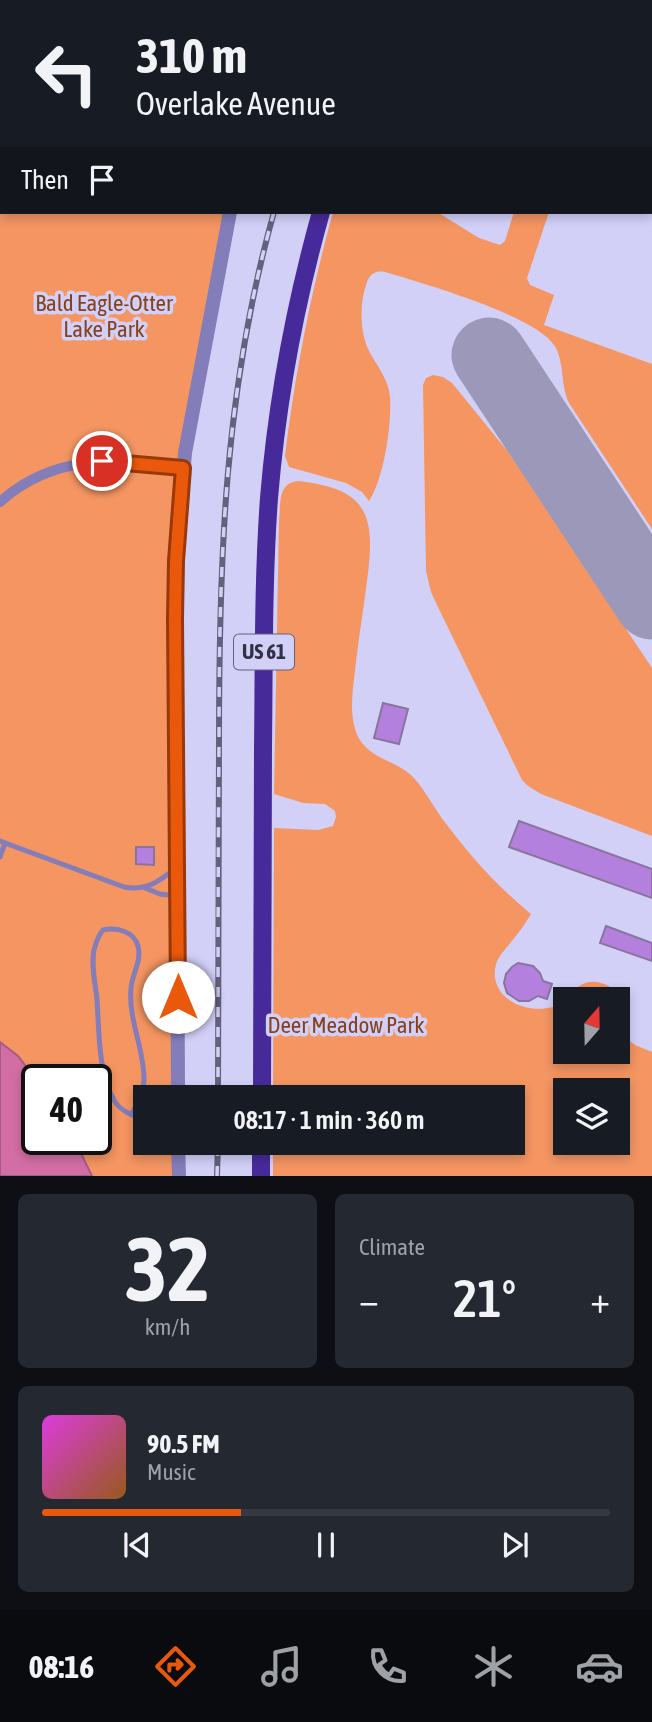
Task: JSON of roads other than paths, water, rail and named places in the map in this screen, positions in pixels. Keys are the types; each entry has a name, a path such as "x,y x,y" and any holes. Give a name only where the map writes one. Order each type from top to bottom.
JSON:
{"main road":[{"name":"US 61","path":"261,1085 264,637 268,512 277,421 288,357 301,290 320,214"},
{"path":"261,1155 261,1176"}],"street":[{"path":"178,1085 176,607 183,468 209,313 230,214"},
{"path":"0,502 24,483 43,473 80,463 113,462 183,468"},
{"path":"178,1155 179,1176"}],"lane":[{"path":"0,857 3,842 116,885 134,889 145,888 161,880 177,867"},
{"path":"145,888 177,897"},
{"path":"112,928 128,933 138,943 139,956 131,988 133,1021 144,1079 142,1094 132,1114 115,1102 106,1084 99,1038 94,951 97,938 103,930 112,928"}],"railway":[{"path":"218,1085 219,674 223,541 244,344 273,214"},
{"path":"217,1176 218,1155"}],"park label":[{"name":"Bald Eagle-Otter Lake Park","path":"104,316"},
{"name":"Deer Meadow Park","path":"346,1025"}]}
